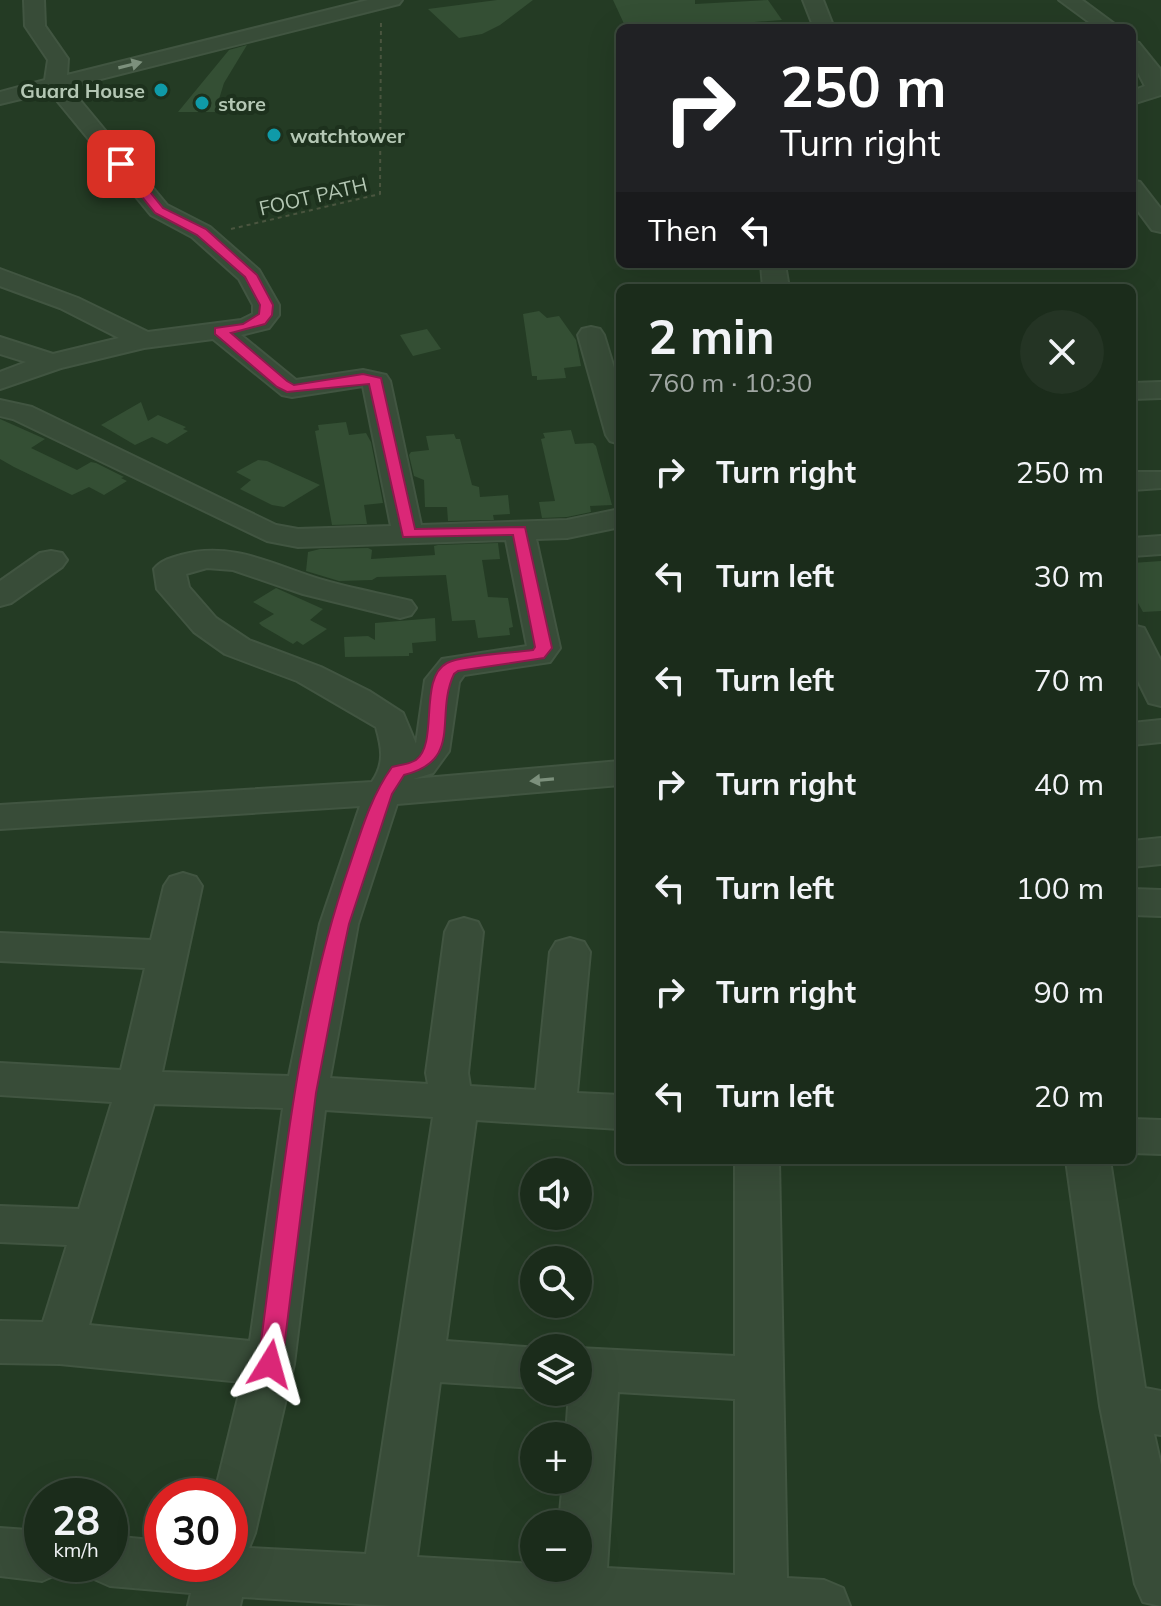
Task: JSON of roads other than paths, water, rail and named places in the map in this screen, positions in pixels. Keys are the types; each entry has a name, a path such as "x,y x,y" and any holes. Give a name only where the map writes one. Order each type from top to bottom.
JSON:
{"street":[{"path":"34,0 31,16 35,30 66,57"},
{"path":"813,0 822,24"},
{"path":"1069,0 1105,24"},
{"path":"0,98 387,1"},
{"path":"1136,52 1149,69 1156,88 1136,97"},
{"path":"29,66 66,57"},
{"path":"55,84 66,57"},
{"path":"0,381 52,362 144,340 220,331 260,322 266,315 266,305 250,275 206,235 159,210 55,84"},
{"path":"1136,192 1161,225"},
{"path":"0,277 69,303 144,340"},
{"path":"220,331 292,389 363,378 376,381 408,534"},
{"path":"591,335 616,421"},
{"path":"0,345 52,362"},
{"path":"1136,391 1161,390"},
{"path":"0,408 22,413 267,532 298,538 567,529 616,519"},
{"path":"385,794 421,765 432,751 442,680 447,671 454,666 538,655 544,648 519,530"},
{"path":"1136,547 1161,545"},
{"path":"243,1478 270,1364 306,1093 339,924 400,749 391,721 309,674 237,647 205,625 173,589 170,569 196,557 229,558 303,585 400,608"},
{"path":"0,596 51,560"},
{"path":"1136,635 1161,635"},
{"path":"1136,643 1161,695"},
{"path":"1136,734 1161,731"},
{"path":"1136,749 1161,747"},
{"path":"0,817 385,794 616,773"},
{"path":"0,840 385,794 616,798"},
{"path":"1136,854 1161,851"},
{"path":"60,1343 138,1087 183,886"},
{"path":"1136,902 1161,903"},
{"path":"388,1580 457,1101 449,1087 447,1073 464,932"},
{"path":"0,947 167,955"},
{"path":"555,1108 570,952"},
{"path":"0,1079 616,1112"},
{"path":"1136,1136 1161,1137"},
{"path":"757,1164 761,1604"},
{"path":"1089,1164 1143,1409 1161,1584"},
{"path":"0,1224 95,1228"},
{"path":"0,1342 60,1343 270,1364"},
{"path":"419,1360 520,1366"},
{"path":"592,1369 761,1379"},
{"path":"580,1592 585,1406"},
{"path":"248,1570 580,1592 632,1600 824,1606"}],"place":[{"name":"Guard House","path":"161,90"},
{"name":"store","path":"202,103"},
{"name":"watchtower","path":"274,135"}]}
